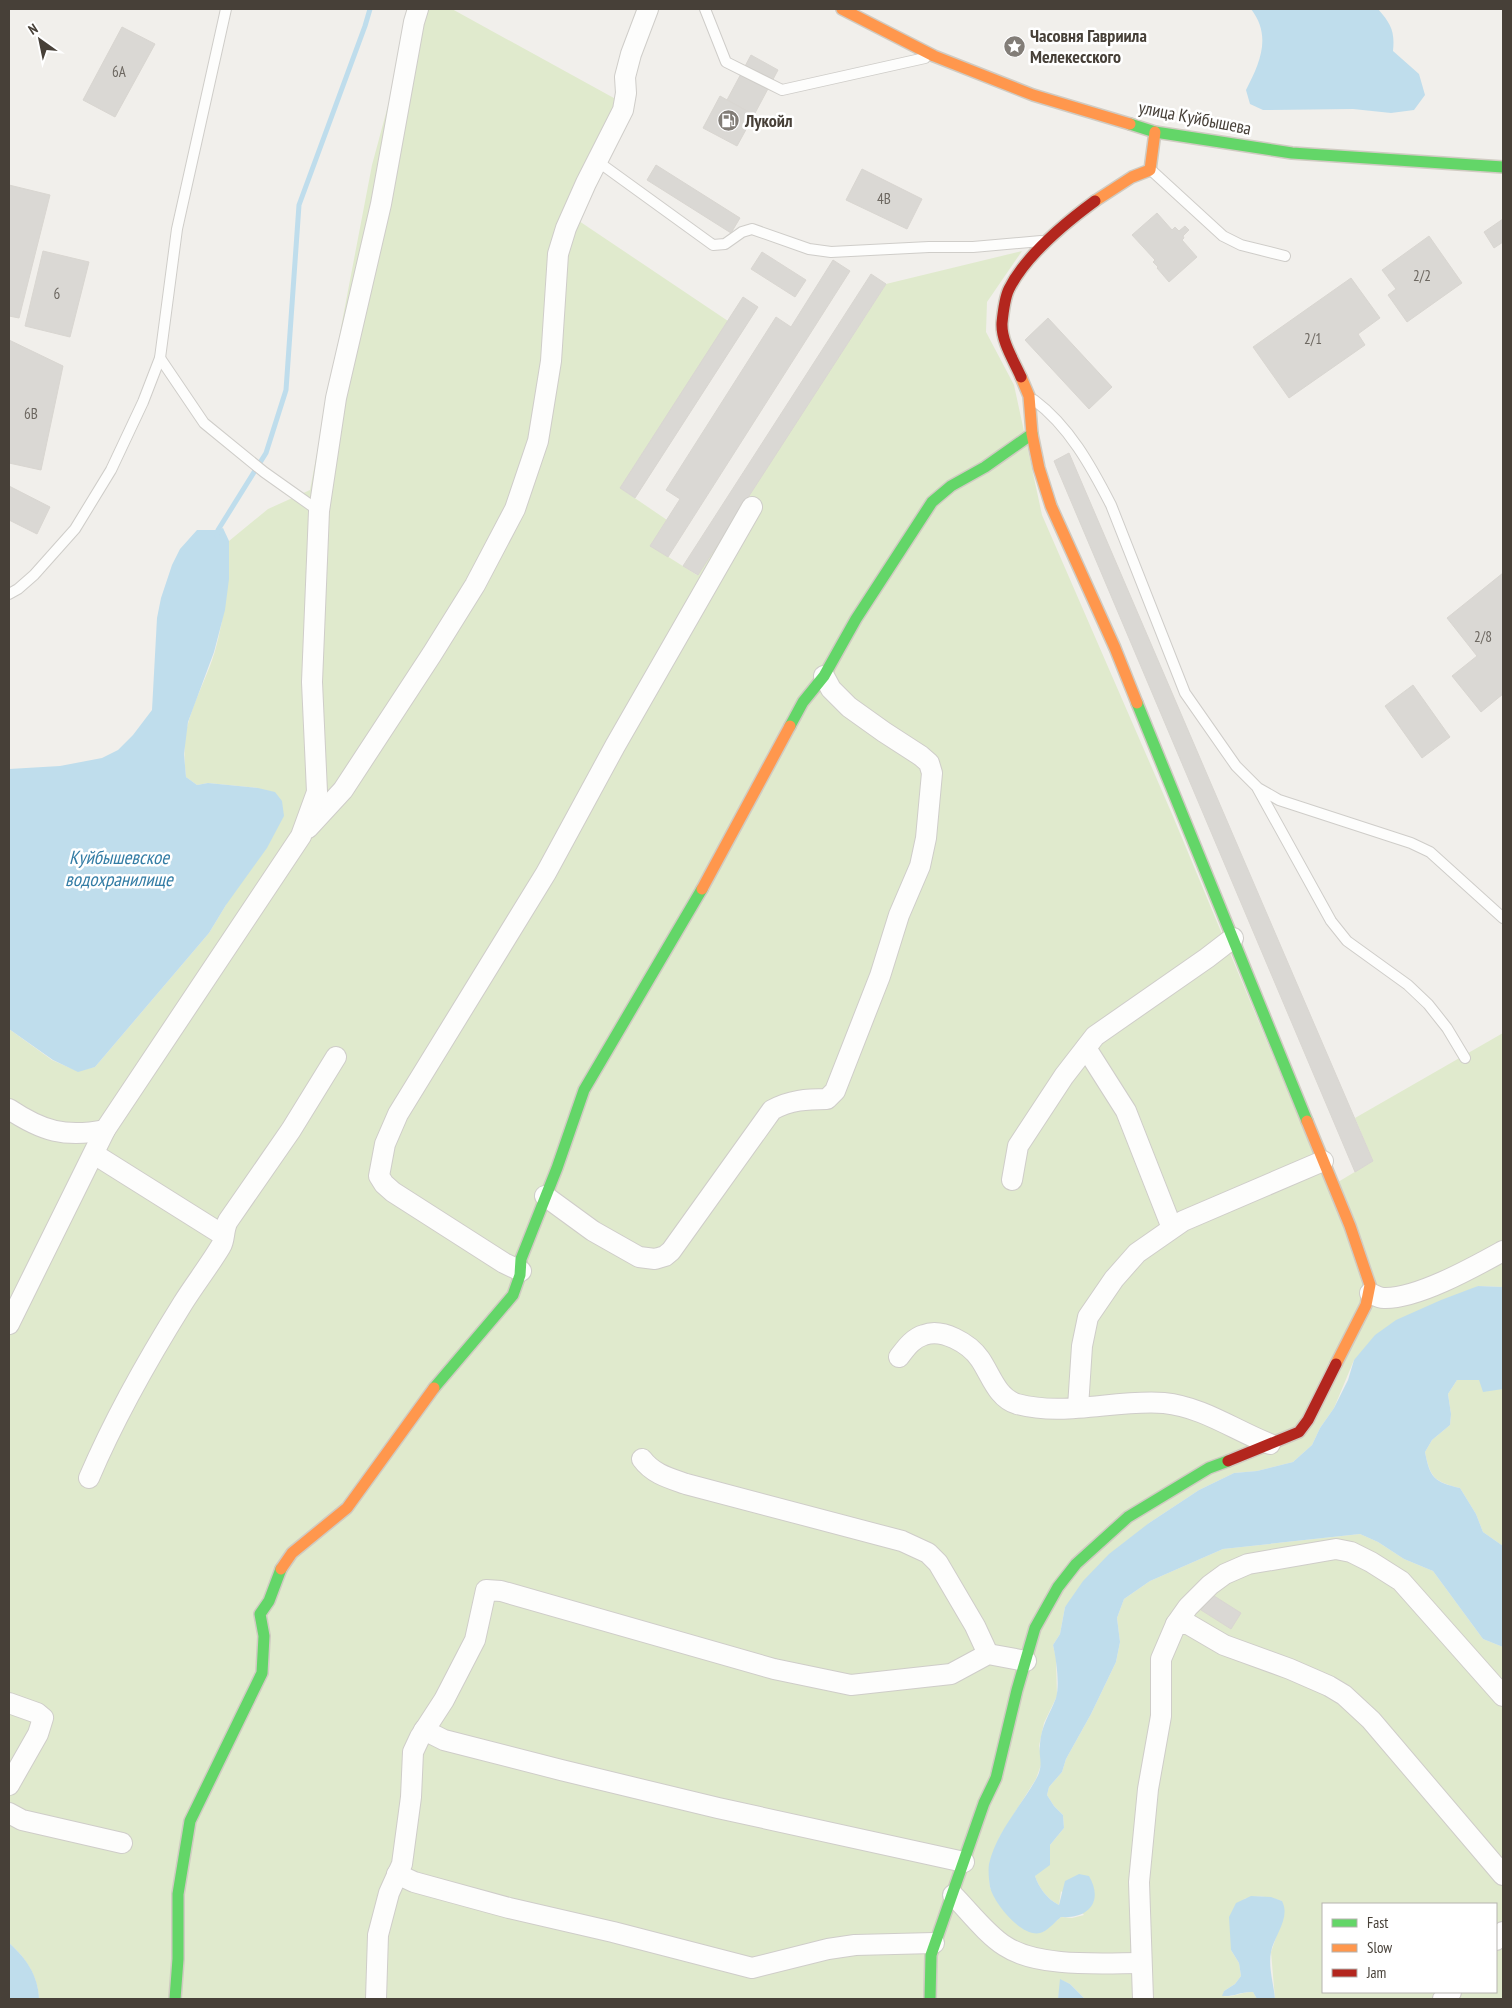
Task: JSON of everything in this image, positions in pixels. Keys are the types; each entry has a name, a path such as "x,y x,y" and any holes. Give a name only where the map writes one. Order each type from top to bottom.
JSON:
{"main road":[{"name":"улица Куйбышева","path":"842,9 934,56 1033,94 1155,132 1292,153 1503,167"},
{"path":"930,1999 931,1955 934,1943 984,1803 996,1778 1035,1628 1058,1587 1076,1564 1128,1517 1209,1468 1299,1432 1308,1420 1366,1306 1370,1293 1370,1285 1350,1226 1233,938 1115,648 1050,506 1032,434 1029,396 1006,342 1002,324 1008,291 1016,277 1048,241 1101,198 1132,177 1150,170 1155,132"},
{"path":"175,1999 178,1959 178,1894 190,1821 262,1673 264,1629 260,1614 269,1601 279,1573 292,1553 347,1508 434,1388 513,1295 521,1271 521,1260 557,1168 584,1090 700,892 803,702 824,676 856,619 932,502 951,486 985,467 1032,434"}],"street":[{"path":"301,836 317,792 312,682 319,511 336,398 381,204 414,22 418,9"},
{"path":"9,1324 105,1130 301,836 343,790 475,586 515,509 538,442 551,361 558,254 566,228 623,110 626,93 625,77 631,54 648,9"},
{"path":"521,1271 504,1263 392,1192 379,1176 385,1144 398,1114 546,873 615,746 752,507"},
{"path":"545,1196 593,1231 639,1257 655,1259 665,1256 671,1251 772,1110 784,1103 799,1100 827,1099 835,1092 880,976 899,915 920,866 926,838 932,773 929,763 921,756 849,707 832,689 824,676"},
{"path":"1012,1180 1018,1146 1064,1076 1095,1036 1233,938"},
{"path":"1086,1048 1126,1111 1172,1228"},
{"path":"89,1478 107,1437 136,1383 182,1305 223,1244 224,1229 228,1221 291,1130 336,1057"},
{"path":"9,1109 33,1124 49,1131 72,1135 105,1130"},
{"path":"94,1154 223,1235"},
{"path":"1078,1407 1082,1346 1088,1317 1125,1266 1137,1253 1182,1221 1323,1161"},
{"path":"1370,1293 1382,1298 1409,1294 1472,1267 1503,1251"},
{"path":"898,1357 912,1341 919,1337 925,1334 941,1334 958,1340 974,1352 1007,1400 1017,1404 1040,1408 1078,1407 1129,1402 1166,1404 1218,1418 1270,1444"},
{"path":"642,1459 655,1472 686,1484 902,1541 918,1548 938,1563 975,1626 988,1654"},
{"path":"1143,1999 1139,1882 1148,1789 1161,1716 1160,1659 1176,1624 1188,1607 1210,1585 1226,1574 1248,1564 1336,1550 1351,1552 1401,1581 1503,1696"},
{"path":"376,1999 378,1935 389,1893 402,1864 412,1797 413,1752 424,1730 444,1700 475,1640 486,1590 501,1591 774,1670 851,1685 952,1674 988,1654 1026,1661"},
{"path":"1176,1624 1188,1624 1233,1650 1290,1669 1329,1686 1344,1695 1371,1720 1503,1875"},
{"path":"9,1703 37,1713 43,1718 38,1734 9,1785"},
{"path":"424,1730 444,1740 560,1770 964,1862"},
{"path":"9,1813 22,1820 122,1843"},
{"path":"398,1874 414,1882 500,1906 752,1968 828,1948 854,1945 934,1943"},
{"path":"952,1895 1005,1946 1026,1955 1058,1962 1142,1964"}],"lane":[{"path":"9,594 34,576 75,529 111,470 143,402 160,358 177,229 226,9"},
{"path":"705,9 726,62 782,90 934,56"},
{"path":"597,161 712,244 725,244 742,232 752,229 809,248 831,252 929,247 973,247 1048,241"},
{"path":"1150,170 1223,236 1241,245 1285,256"},
{"path":"160,358 204,424 264,472 319,511"},
{"path":"1029,396 1049,411 1079,448 1097,478 1111,504 1185,693 1231,758 1258,788 1331,921 1347,941 1408,985 1428,1004 1447,1028 1465,1058"},
{"path":"1258,788 1279,800 1411,843 1430,852 1503,918"}],"green space":[{"path":"414,9 452,9 632,108 579,221 728,321 620,488 667,520 651,546 697,575 886,284 1022,251 987,302 986,332 1014,385 1042,515 1172,814 1328,1188 1373,1161 1355,1118 1503,1033 1503,1287 1478,1286 1354,1360 1334,1408 1320,1428 1312,1445 1293,1462 1257,1471 1234,1473 1199,1490 1149,1523 1065,1607 1060,1634 1053,1645 1056,1658 1057,1696 1044,1723 1039,1746 1042,1762 1036,1779 1000,1836 989,1865 990,1888 1043,1932 1061,1917 1072,1918 1084,1915 1061,1891 1059,1905 1051,1900 1041,1889 1035,1876 1049,1857 1050,1845 1064,1828 1063,1815 1047,1795 1049,1787 1062,1772 1066,1759 1091,1714 1116,1662 1120,1642 1117,1618 1124,1599 1150,1581 1223,1549 1360,1534 1378,1542 1404,1559 1433,1571 1483,1639 1503,1647 1503,1999 1275,1999 1271,1952 1283,1917 1282,1901 1258,1896 1244,1899 1231,1950 1239,1963 1241,1976 1235,1984 1224,1991 1223,1996 1253,1992 1257,1999 1085,1999 1070,1984 1061,1980 1058,1999 39,1999 34,1975 26,1961 9,1943 9,1029 52,1060 77,1071 95,1067 209,933 226,905 258,788 208,783 197,785 186,777 184,748 187,727 212,660 218,638 226,597 229,541 268,509 310,490 372,165"},
{"path":"1457,1380 1479,1380 1503,1389 1503,1546 1483,1532 1476,1514 1460,1488 1439,1481 1431,1473 1427,1460 1425,1452 1432,1440 1450,1425 1451,1414 1448,1394"}],"water":[{"path":"1251,9 1378,9 1393,33 1393,51 1419,74 1425,95 1414,110 1391,113 1353,109 1263,110 1250,104 1246,90 1256,70 1262,50 1261,29"},
{"name":"Куйбышевское водохранилище","path":"223,528 229,541 229,579 225,610 214,652 188,722 184,754 186,777 197,785 208,783 258,788 275,792 282,801 284,816 267,848 226,905 209,933 95,1067 78,1072 53,1060 9,1029 9,769 60,766 102,758 118,750 133,735 152,710 157,618 161,598 172,565 180,549 197,530 218,530"},
{"path":"1478,1286 1503,1287 1503,1389 1483,1392 1479,1380 1457,1380 1448,1394 1451,1414 1450,1425 1432,1440 1425,1452 1429,1468 1435,1478 1444,1484 1460,1488 1476,1514 1483,1532 1503,1546 1503,1647 1483,1639 1433,1571 1404,1559 1378,1542 1360,1534 1223,1549 1150,1581 1124,1599 1117,1618 1120,1642 1116,1662 1091,1714 1066,1759 1062,1772 1049,1787 1047,1795 1063,1815 1064,1828 1050,1845 1050,1865 1035,1876 1041,1889 1059,1905 1065,1881 1079,1874 1089,1876 1095,1894 1094,1901 1086,1912 1071,1917 1061,1917 1043,1932 1027,1931 1019,1926 1004,1911 993,1894 989,1882 989,1864 997,1842 1040,1770 1042,1731 1056,1698 1058,1686 1053,1645 1060,1634 1065,1607 1083,1581 1109,1554 1149,1523 1199,1490 1234,1473 1257,1471 1293,1462 1312,1445 1348,1380 1354,1360 1375,1335 1396,1320"},
{"path":"1251,1896 1271,1897 1282,1901 1284,1907 1283,1920 1270,1958 1275,1999 1257,1999 1253,1992 1222,1996 1224,1991 1235,1984 1241,1976 1239,1963 1231,1950 1229,1917 1236,1903"},
{"path":"9,1943 26,1961 34,1975 39,1999 9,1999"},
{"path":"1060,1979 1070,1984 1085,1999 1058,1999"}],"building":[{"path":"122,27 155,44 115,117 83,100"},
{"path":"751,55 778,70 754,115 727,100"},
{"name":"Лукойл","path":"720,96 754,115 737,146 703,128"},
{"path":"656,165 740,218 731,233 647,180"},
{"path":"862,169 922,199 907,229 846,200"},
{"path":"9,185 50,195 19,318 9,316"},
{"path":"1157,213 1172,230 1175,227 1179,231 1185,226 1189,230 1182,240 1197,257 1169,282 1153,262 1155,260 1132,235"},
{"path":"1503,219 1503,242 1494,248 1484,232"},
{"path":"1429,236 1462,283 1407,322 1388,295 1396,289 1382,270"},
{"path":"43,251 89,262 70,337 25,326"},
{"path":"762,252 806,280 795,297 751,269"},
{"path":"833,260 850,271 668,557 650,546 680,499 666,490 776,317 791,327"},
{"path":"871,274 886,284 698,575 683,566"},
{"path":"1351,278 1380,318 1358,334 1365,345 1289,398 1253,347"},
{"path":"743,297 758,307 635,498 620,488"},
{"path":"1048,318 1112,387 1089,409 1025,340"},
{"path":"9,340 63,366 41,470 9,463"},
{"path":"1069,453 1373,1161 1355,1172 1054,461"},
{"path":"9,486 50,507 37,534 9,520"},
{"path":"1503,573 1503,694 1481,712 1452,676 1477,656 1447,618"},
{"path":"1413,685 1450,737 1422,758 1385,706"},
{"path":"1211,1594 1241,1613 1231,1629 1201,1610"}],"waterway":[{"path":"217,536 218,530 266,453 286,390 299,205 370,9"}],"traffic: fast":[{"path":"1130,124 1155,132 1292,153 1503,167"},
{"path":"790,726 803,702 824,676 856,619 932,502 951,486 985,467 1032,434"},
{"path":"1137,703 1307,1121"},
{"path":"434,1388 513,1295 520,1275 521,1259 557,1168 584,1090 702,889"},
{"path":"930,1999 931,1955 984,1803 996,1778 1017,1690 1035,1628 1058,1587 1076,1564 1128,1517 1209,1468 1228,1461"},
{"path":"175,1999 178,1959 178,1894 190,1821 262,1673 264,1636 260,1614 269,1601 281,1569"}],"traffic: slow":[{"path":"842,9 934,56 1033,95 1130,124"},
{"path":"1095,201 1132,177 1150,170 1155,132"},
{"path":"1021,377 1029,396 1032,434 1039,468 1051,506 1115,648 1137,703"},
{"path":"702,889 790,726"},
{"path":"1307,1121 1350,1226 1370,1285 1366,1305 1336,1364"},
{"path":"281,1569 292,1553 347,1508 434,1388"}],"traffic: jam":[{"path":"1021,377 1006,344 1002,330 1005,301 1008,292 1016,276 1047,240 1095,201"},
{"path":"1228,1461 1299,1432 1308,1420 1336,1364"}],"place":[{"name":"Часовня Гавриила Мелекесского","path":"1014,46"},
{"name":"Лукойл","path":"729,121"}]}
